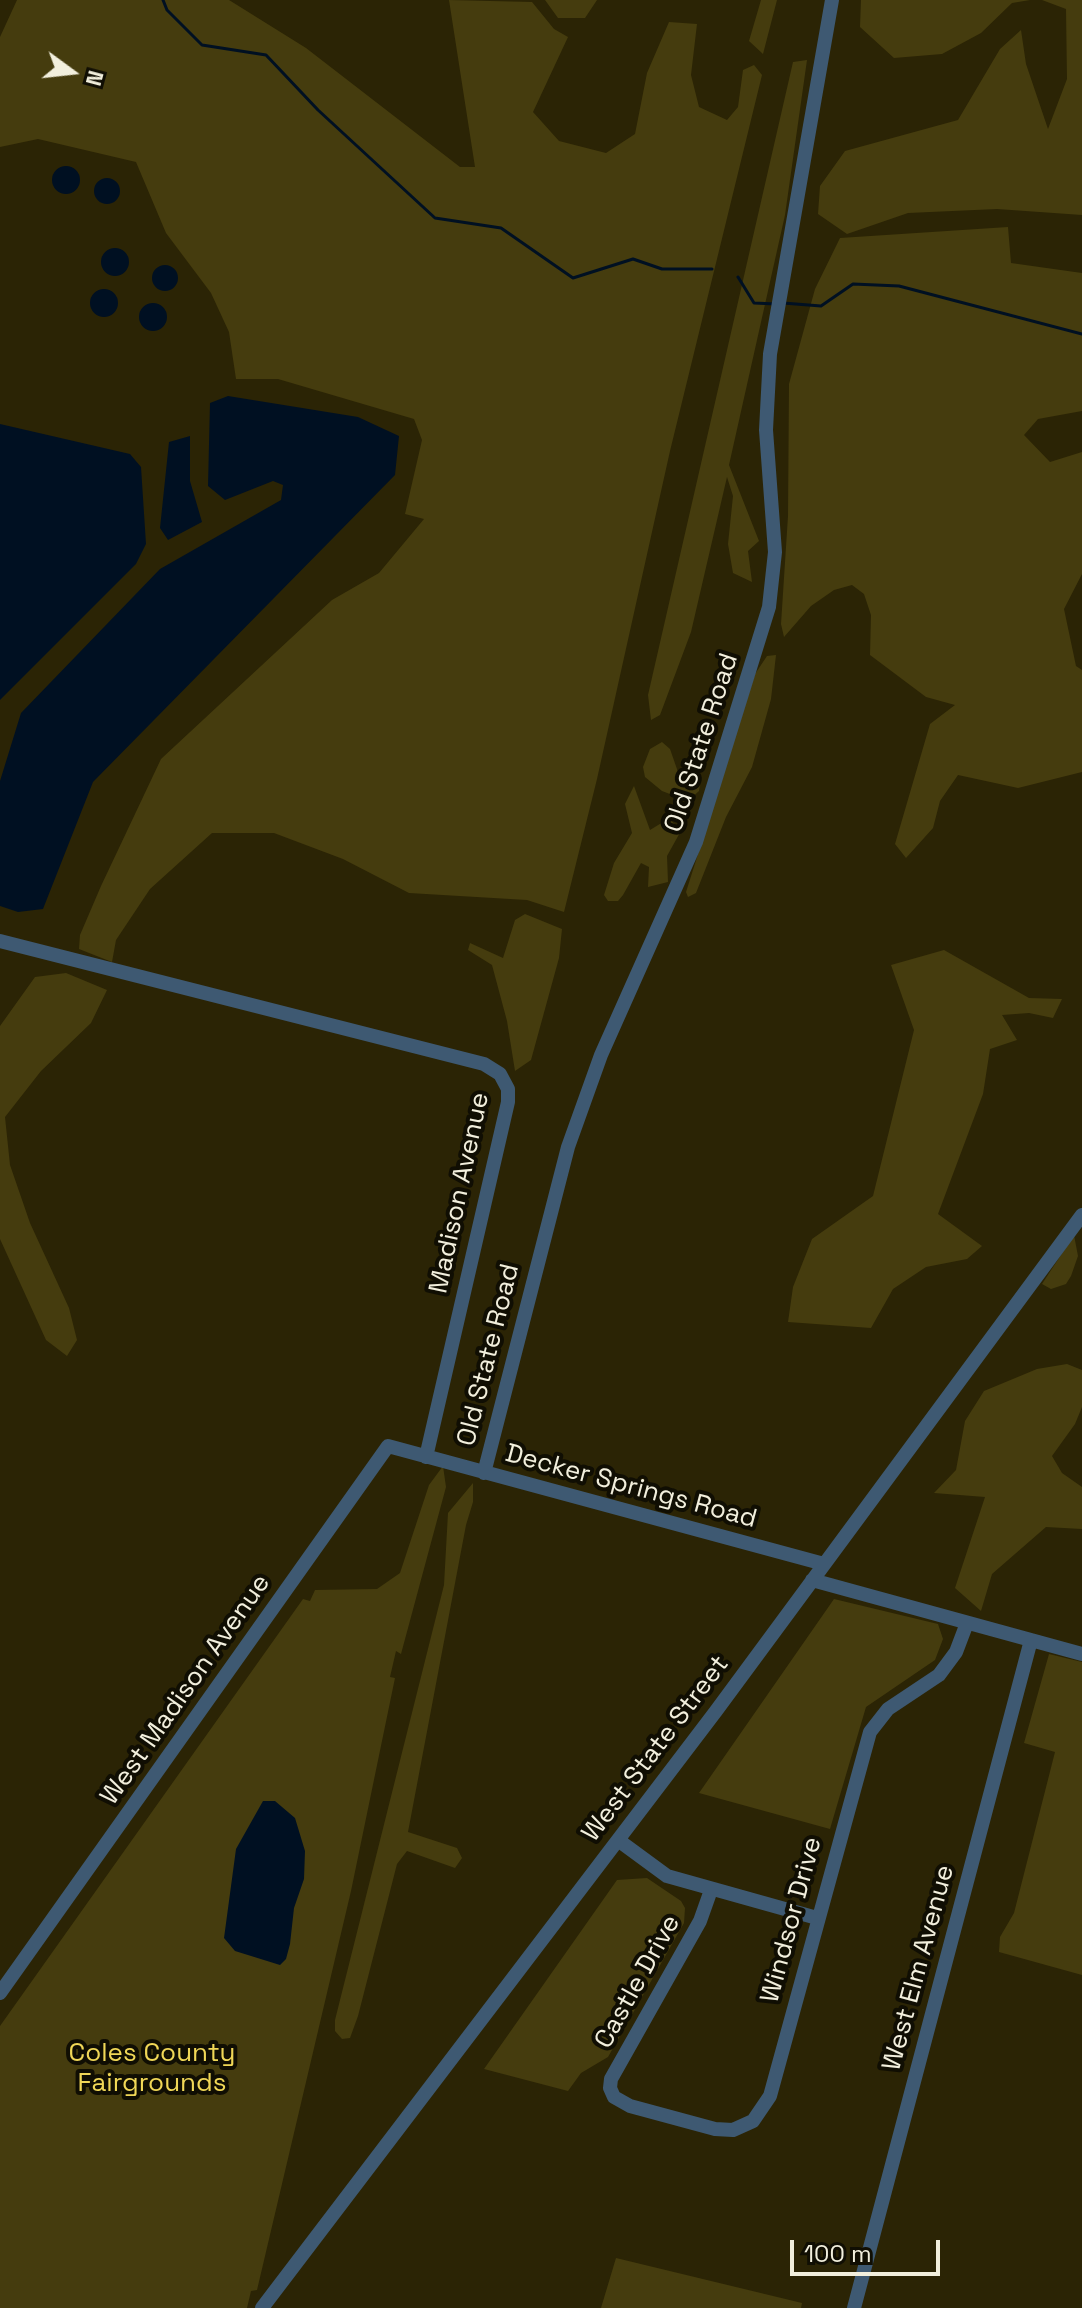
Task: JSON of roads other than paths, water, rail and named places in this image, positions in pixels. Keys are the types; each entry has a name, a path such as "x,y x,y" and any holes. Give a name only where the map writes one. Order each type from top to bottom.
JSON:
{"street":[{"name":"Old State Road","path":"484,1473 572,1136 601,1055 696,842 769,607 775,552 767,393 780,282 832,0"},
{"name":"Madison Avenue","path":"0,941 484,1064 500,1074 508,1089 508,1102 426,1457"},
{"name":"West State Street","path":"262,2308 618,1840 1082,1215"},
{"name":"West Madison Avenue","path":"0,1993 8,1969 388,1446 426,1457"},
{"name":"Decker Springs Road","path":"426,1457 824,1564"},
{"path":"812,1580 1082,1654"},
{"name":"Windsor Drive","path":"614,2097 630,2106 715,2129 733,2130 753,2121 770,2096 870,1732 888,1709 939,1675 956,1652 967,1623"},
{"name":"West Elm Avenue","path":"854,2308 1031,1640"},
{"path":"618,1840 667,1876 817,1918"},
{"name":"Castle Drive","path":"614,2097 611,2079 700,1921 711,1890"}],"water":[{"path":"66,166 76,170 80,180 76,190 66,194 56,190 52,180 56,170"},
{"path":"107,178 116,182 120,191 116,200 107,204 98,200 94,191 98,182"},
{"path":"115,248 125,252 129,262 125,272 115,276 105,272 101,262 105,252"},
{"path":"165,265 174,269 178,278 174,287 165,291 156,287 152,278 156,269"},
{"path":"104,289 114,293 118,303 114,313 104,317 94,313 90,303 94,293"},
{"path":"153,303 163,307 167,317 163,327 153,331 143,327 139,317 143,307"},
{"path":"228,396 358,417 399,436 395,475 93,782 43,909 18,912 0,906 0,781 21,713 160,569 281,500 283,485 273,481 225,500 208,486 210,403"},
{"path":"0,424 130,454 141,467 146,544 136,564 0,700"},
{"path":"190,436 190,481 202,522 168,540 160,528 169,442"},
{"path":"263,1801 275,1801 295,1818 305,1851 304,1879 294,1908 290,1944 286,1959 280,1965 235,1951 224,1938 236,1849"}],"waterway":[{"path":"163,0 167,10 202,45 266,55 318,110 435,218 501,228 573,278 633,259 662,269 712,269"},
{"path":"738,277 754,303 776,304"},
{"path":"783,303 821,306 853,284 899,286 1082,334"}],"park label":[{"name":"Coles County Fairgrounds","path":"152,2069"}]}
